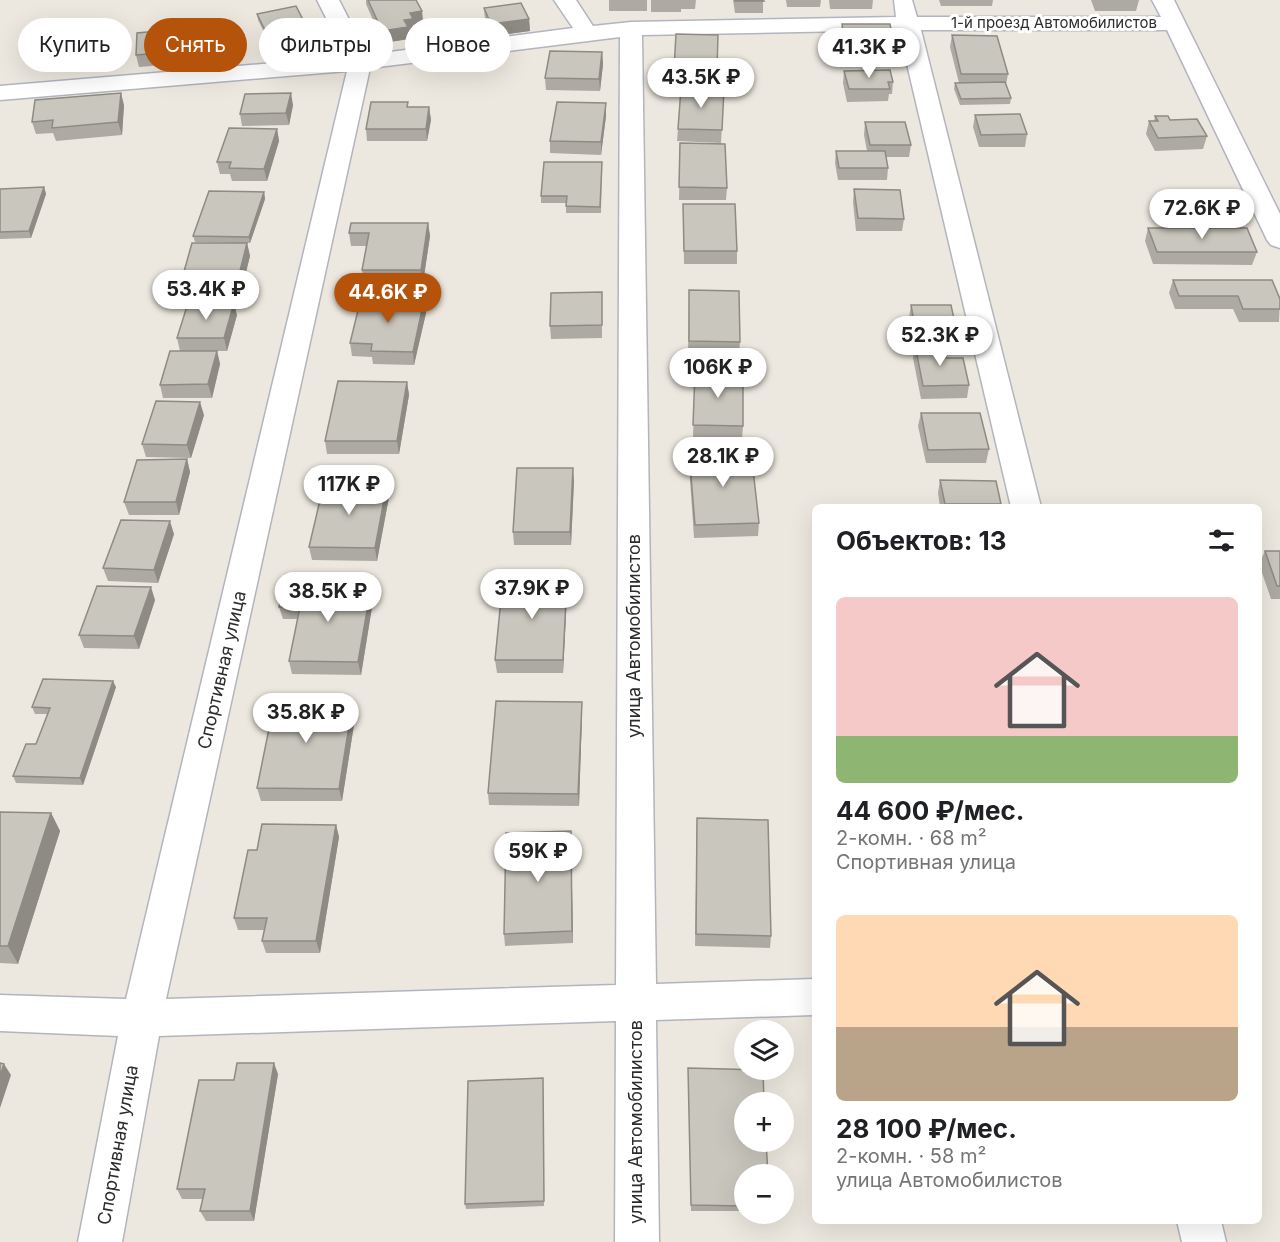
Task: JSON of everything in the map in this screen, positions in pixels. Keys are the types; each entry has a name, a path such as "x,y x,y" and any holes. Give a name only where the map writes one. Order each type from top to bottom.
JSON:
{"street":[{"path":"328,0 337,18"},
{"path":"565,0 587,33"},
{"path":"1163,0 1280,240"},
{"path":"906,11 1025,504"},
{"name":"1-й проезд Автомобилистов","path":"393,59 587,33 906,11 1175,24"},
{"name":"улица Автомобилистов","path":"631,29 637,1242"},
{"name":"1-й проезд Автомобилистов","path":"0,93 259,71"},
{"name":"Спортивная улица","path":"100,1242 142,1018 358,72"},
{"path":"0,1013 142,1018 812,997"},
{"path":"1200,1224 1204,1242"}],"building":[{"path":"368,0 416,0 422,11 410,13 412,18 405,18 405,27 393,29 393,18 376,18"},
{"path":"763,0 764,1 735,1"},
{"path":"521,3 529,19 511,21 511,18 488,18 484,8"},
{"path":"296,6 302,18 259,18 257,14"},
{"path":"842,24 890,24 893,39 870,39 871,44 845,44"},
{"path":"144,32 144,54 136,55 137,33"},
{"path":"676,34 718,35 717,69 674,69"},
{"path":"952,35 997,36 1008,74 961,74"},
{"path":"550,51 602,52 599,79 545,78"},
{"path":"890,70 893,82 888,82 890,89 849,89 844,71"},
{"path":"1005,82 1011,98 961,99 955,83"},
{"path":"681,88 724,89 722,130 678,129"},
{"path":"121,93 118,122 52,128 53,120 32,122 35,100"},
{"path":"291,93 286,113 240,114 245,94"},
{"path":"371,102 408,102 407,107 429,107 426,129 366,129"},
{"path":"557,102 606,103 601,142 550,141"},
{"path":"1020,114 1027,134 981,135 975,115"},
{"path":"1155,116 1168,116 1170,120 1197,119 1207,136 1158,138 1149,121 1158,121"},
{"path":"865,122 905,122 911,145 870,145"},
{"path":"229,128 277,129 264,169 229,168 231,162 217,162"},
{"path":"680,143 725,144 727,188 679,187"},
{"path":"836,151 885,151 888,168 839,168"},
{"path":"544,162 602,162 600,207 566,206 567,196 541,196"},
{"path":"44,187 29,231 0,232 0,189"},
{"path":"854,189 900,190 904,219 858,218"},
{"path":"209,191 264,192 249,237 193,236"},
{"path":"683,204 735,204 737,251 684,251"},
{"path":"351,223 428,223 421,270 362,270 369,233 349,233"},
{"path":"1148,228 1247,228 1257,252 1157,252"},
{"path":"192,243 247,243 239,275 183,275"},
{"path":"1173,280 1272,280 1280,299 1280,309 1243,309 1238,296 1179,296"},
{"path":"689,290 739,291 740,342 689,341"},
{"path":"602,292 602,325 550,326 551,293"},
{"path":"361,298 424,300 413,352 371,351 372,344 350,343"},
{"path":"188,303 234,303 224,338 177,338"},
{"path":"911,305 951,305 957,333 916,333"},
{"path":"915,345 943,345 946,358 963,358 969,385 923,386"},
{"path":"170,351 217,351 208,384 160,385"},
{"path":"695,372 743,373 743,426 693,425"},
{"path":"338,381 407,382 397,441 325,441"},
{"path":"156,401 200,402 187,445 142,444"},
{"path":"921,413 980,413 989,449 928,450"},
{"path":"751,451 759,523 695,525 689,452"},
{"path":"187,459 176,502 124,502 137,460"},
{"path":"517,468 573,468 570,532 513,532"},
{"path":"940,480 996,481 1001,504 945,504"},
{"path":"324,483 387,484 375,548 309,547"},
{"path":"121,520 170,521 154,570 103,568"},
{"path":"1265,551 1280,551 1280,586 1277,586"},
{"path":"503,579 567,580 563,660 495,660"},
{"path":"97,586 151,587 134,636 79,635"},
{"path":"284,587 371,588 358,662 289,661 300,607 279,607"},
{"path":"43,679 113,681 80,778 13,776 26,744 36,744 50,708 32,707"},
{"path":"275,699 353,700 339,789 257,788"},
{"path":"496,701 582,702 578,794 488,793"},
{"path":"0,812 51,813 8,946 0,946"},
{"path":"697,818 768,820 771,936 696,934"},
{"path":"262,824 336,825 316,941 262,941 267,918 234,918 248,850 257,850"},
{"path":"571,831 572,931 504,934 506,833"},
{"path":"0,1063 4,1064 0,1076"},
{"path":"237,1063 274,1063 250,1211 200,1211 205,1189 177,1189 199,1080 234,1080"},
{"path":"688,1068 734,1069 734,1080 763,1080 764,1092 734,1092 734,1152 767,1152 767,1164 734,1164 734,1206 691,1205"},
{"path":"543,1078 544,1201 465,1204 468,1081"}]}
